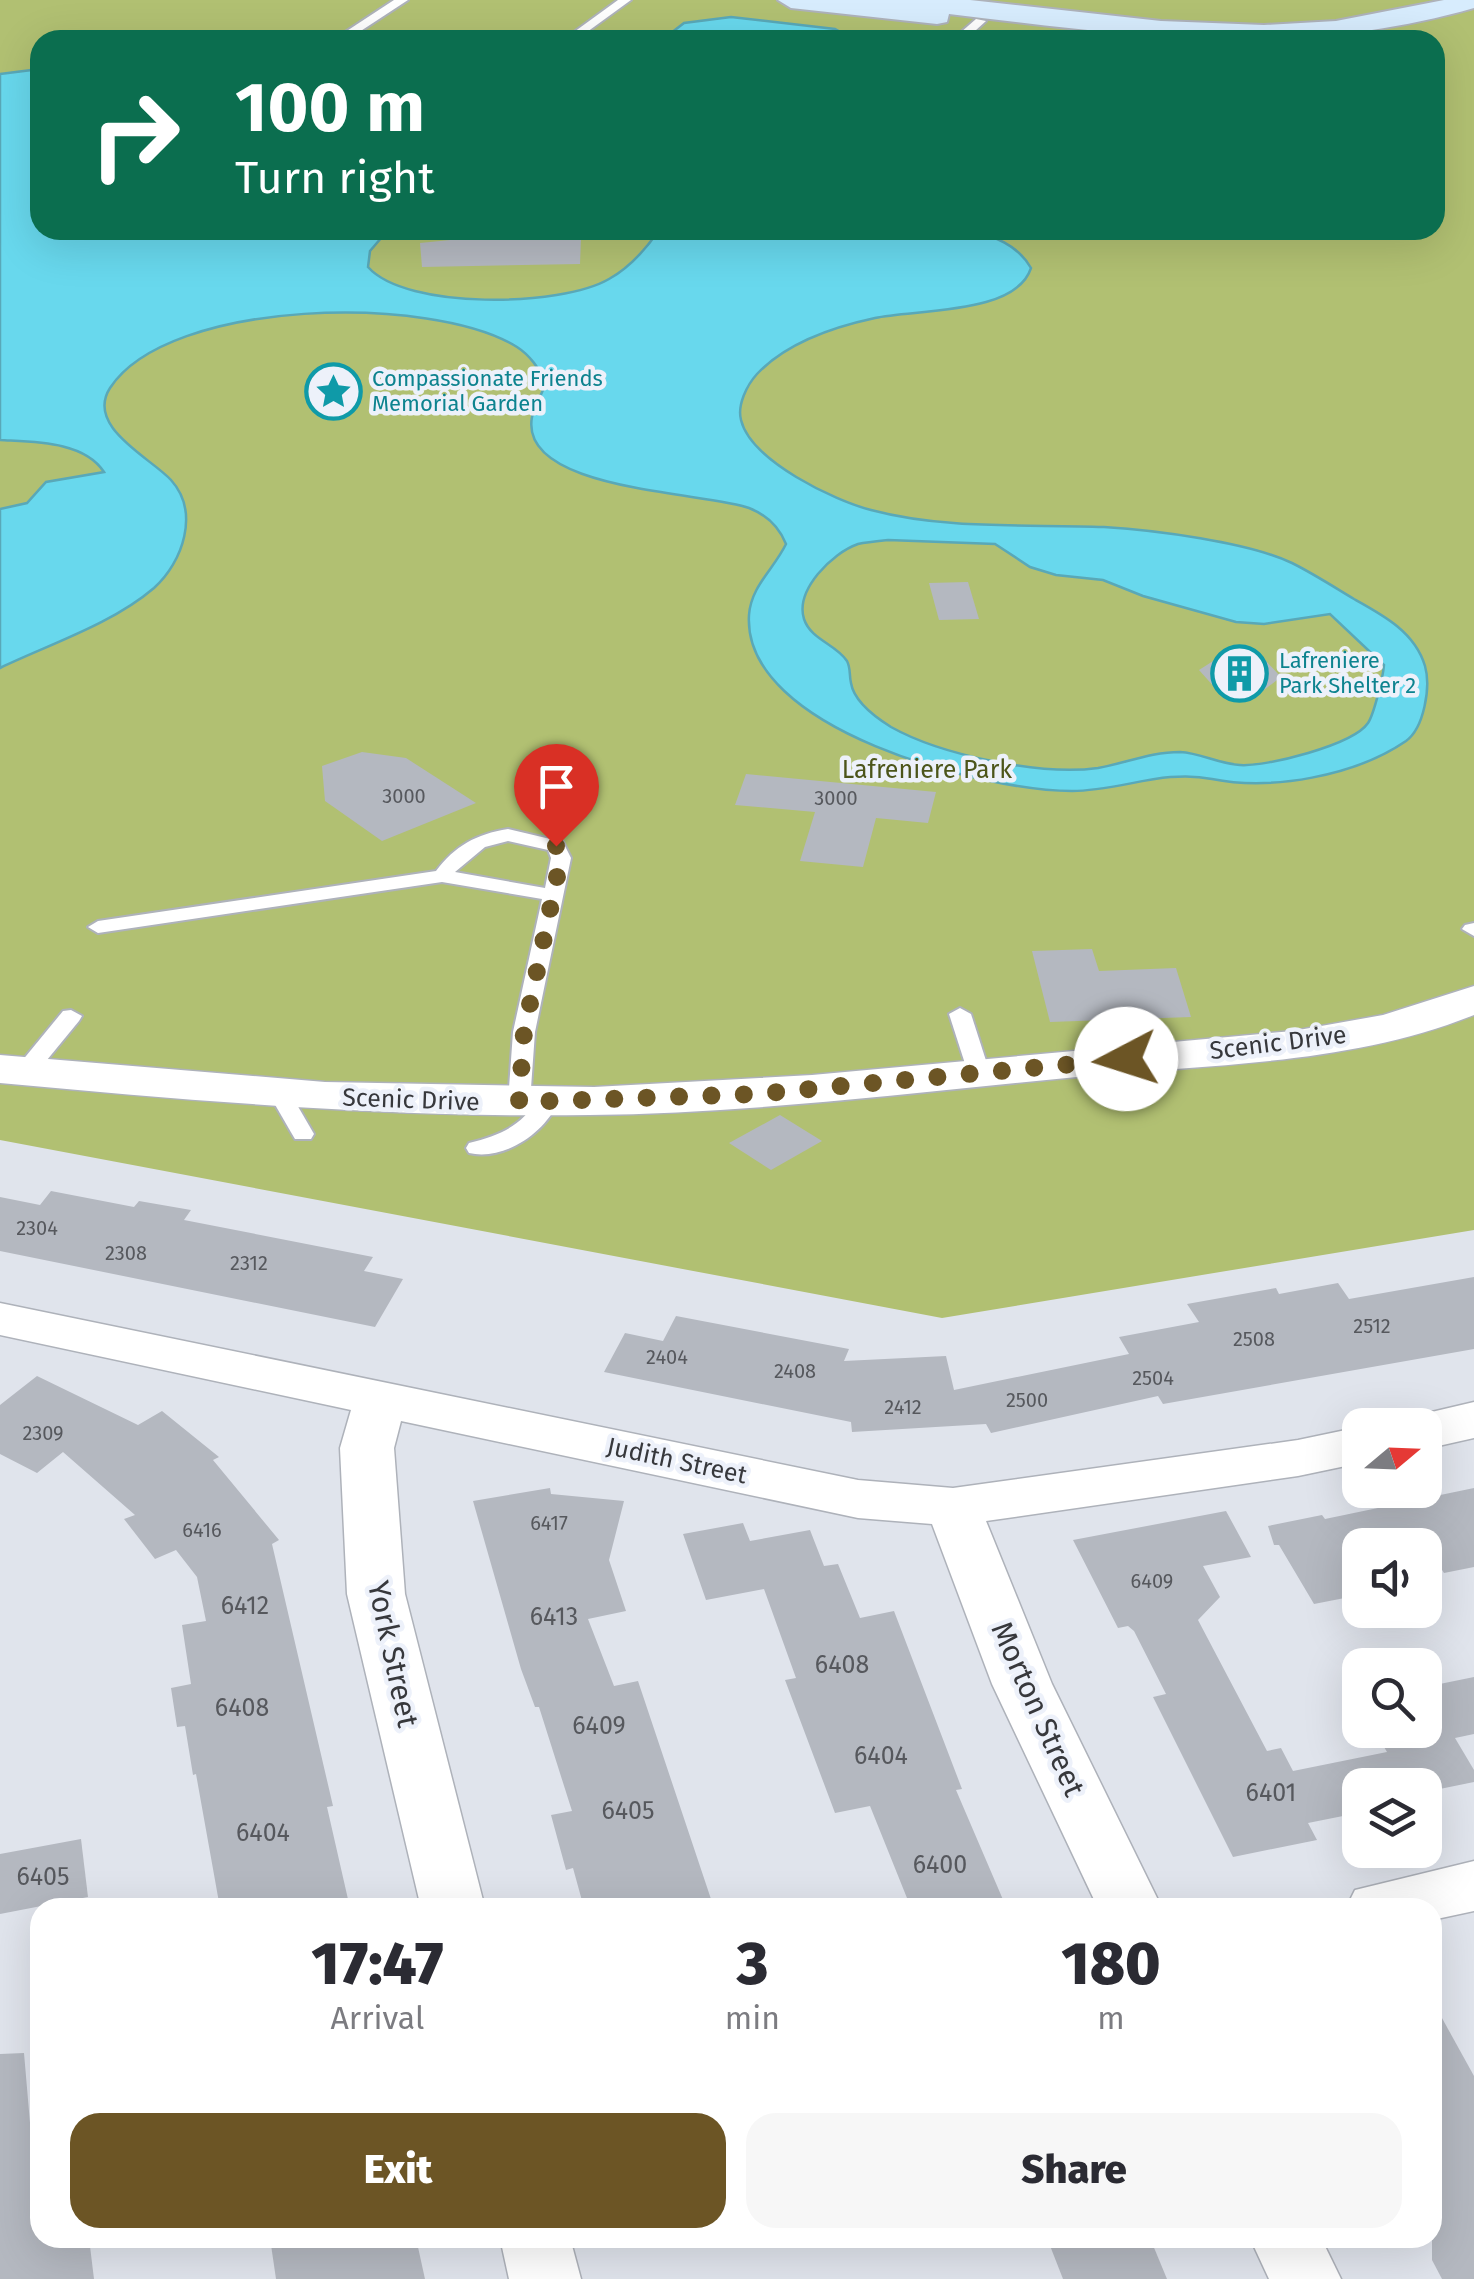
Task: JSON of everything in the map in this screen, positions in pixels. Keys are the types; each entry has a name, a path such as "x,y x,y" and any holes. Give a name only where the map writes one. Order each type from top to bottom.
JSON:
{"street":[{"path":"791,0 1074,30"},
{"path":"902,0 1145,30"},
{"path":"1326,30 1380,23 1474,0"},
{"path":"1412,30 1474,17"},
{"name":"Scenic Drive","path":"13,1071 292,1115 757,1094 1308,1042 1442,1014 1474,999"},
{"name":"Judith Street","path":"0,1319 858,1499 953,1507 1342,1449"},
{"name":"York Street","path":"381,1397 367,1448 376,1594 451,1898"},
{"path":"1442,1427 1474,1420"},
{"name":"Morton Street","path":"953,1507 1022,1684 1125,1898"},
{"path":"1422,1898 1474,1886"},
{"path":"537,2248 545,2279"},
{"path":"1290,2248 1305,2279"}],"lane":[{"path":"356,30 402,0"},
{"path":"583,30 625,0"},
{"path":"969,30 980,20"},
{"path":"442,876 458,853 477,840 518,834 556,846 561,858 524,1032 533,1102 544,1114 503,1143 477,1148"},
{"path":"98,927 442,876 553,895"},
{"path":"960,1014 979,1073"},
{"path":"13,1071 71,1016"}],"green space":[{"name":"Lafreniere Park","path":"0,0 1474,0 1474,1230 942,1318 0,1140"}],"water":[{"path":"731,17 837,30 675,30 684,23"},
{"path":"30,70 30,240 379,240 370,251 368,267 387,281 415,291 485,300 556,295 586,288 623,269 651,240 998,240 1012,247 1031,268 1022,283 1006,294 963,307 843,326 796,345 769,363 746,389 740,414 748,435 760,450 796,477 837,498 899,516 987,525 1148,531 1226,543 1292,563 1387,618 1406,634 1425,666 1424,706 1412,735 1385,753 1338,772 1260,783 1177,777 1072,791 1033,788 930,766 875,746 825,721 784,691 757,656 749,615 751,605 758,586 786,544 767,518 728,503 620,485 554,461 536,442 532,417 546,382 517,347 478,330 426,318 367,313 304,314 243,322 187,336 141,358 110,388 106,416 124,440 171,480 180,493 186,521 180,551 164,577 137,601 100,623 0,668 0,509 27,503 46,482 104,472 84,454 71,449 0,440 0,74","holes":["888,540 995,544 1030,567 1056,575 1103,580 1143,596 1236,622 1264,624 1330,614 1384,665 1368,723 1328,746 1252,765 1180,752 1075,770 992,761 912,737 872,714 856,696 842,655 818,637 804,619 805,596 810,585 837,555 858,544"]}],"building":[{"path":"581,240 580,264 422,267 420,243"},
{"path":"968,582 979,619 939,620 929,583"},
{"name":"Lafreniere Park Shelter 2","path":"1221,656 1264,659 1281,677 1260,693 1216,689 1199,670"},
{"path":"362,752 406,758 476,803 382,841 325,801 322,766"},
{"path":"746,774 936,792 928,823 876,818 863,867 800,861 815,812 735,805"},
{"path":"1092,949 1099,971 1176,968 1191,1017 1050,1022 1032,951"},
{"path":"780,1115 822,1141 771,1170 729,1143"},
{"path":"51,1191 134,1207 139,1201 191,1210 184,1220 373,1257 364,1271 403,1279 375,1327 0,1251 0,1197 40,1205"},
{"path":"1474,1277 1474,1349 1163,1404 1158,1396 991,1433 986,1424 852,1432 851,1422 604,1372 625,1333 663,1341 676,1316 849,1349 844,1361 946,1356 954,1390 1129,1354 1119,1337 1199,1322 1187,1304 1276,1288 1279,1294 1338,1283 1349,1299"},
{"path":"37,1376 138,1425 162,1411 219,1457 213,1460 279,1540 272,1544 333,1806 327,1807 348,1898 218,1898 196,1774 193,1775 185,1726 177,1727 171,1688 191,1684 182,1625 206,1621 197,1577 176,1550 155,1559 124,1519 135,1515 63,1452 37,1473 0,1454 0,1405"},
{"path":"550,1488 551,1494 624,1501 609,1560 626,1611 588,1619 614,1686 638,1681 711,1898 581,1898 573,1868 566,1870 551,1815 572,1811 539,1707 535,1707 521,1669 473,1501"},
{"path":"1474,1488 1474,1567 1444,1573 1442,1528 1342,1528 1342,1599 1314,1604 1279,1545 1274,1545 1268,1526 1378,1508 1442,1508 1442,1495"},
{"path":"1226,1511 1251,1557 1203,1566 1220,1597 1198,1620 1267,1751 1281,1748 1293,1771 1387,1752 1385,1748 1442,1748 1442,1684 1474,1677 1474,1734 1455,1738 1474,1770 1474,1782 1442,1789 1442,1768 1342,1768 1342,1816 1308,1823 1317,1840 1233,1857 1153,1697 1166,1694 1134,1631 1128,1626 1118,1628 1073,1540"},
{"path":"743,1523 750,1541 810,1530 824,1566 838,1564 860,1618 894,1611 962,1789 956,1790 1002,1898 907,1898 870,1806 835,1813 785,1680 796,1678 764,1589 706,1600 683,1534"},
{"path":"81,1839 88,1897 30,1898 30,1908 0,1914 0,1854"},
{"path":"1442,2018 1474,2076 1474,2279 1442,2279 1432,2260 1432,2248 1442,2248"},
{"path":"24,2053 30,2123 30,2248 90,2248 94,2279 0,2279 0,2054"},
{"path":"271,2248 418,2248 425,2279 276,2279"},
{"path":"1051,2248 1154,2248 1167,2279 1063,2279"}],"place":[{"name":"Compassionate Friends Memorial Garden","path":"333,391"},
{"name":"Lafreniere Park Shelter 2","path":"1240,673"}],"route":[{"path":"556,846 561,858 524,1032 519,1102 757,1094 1126,1059"}]}
